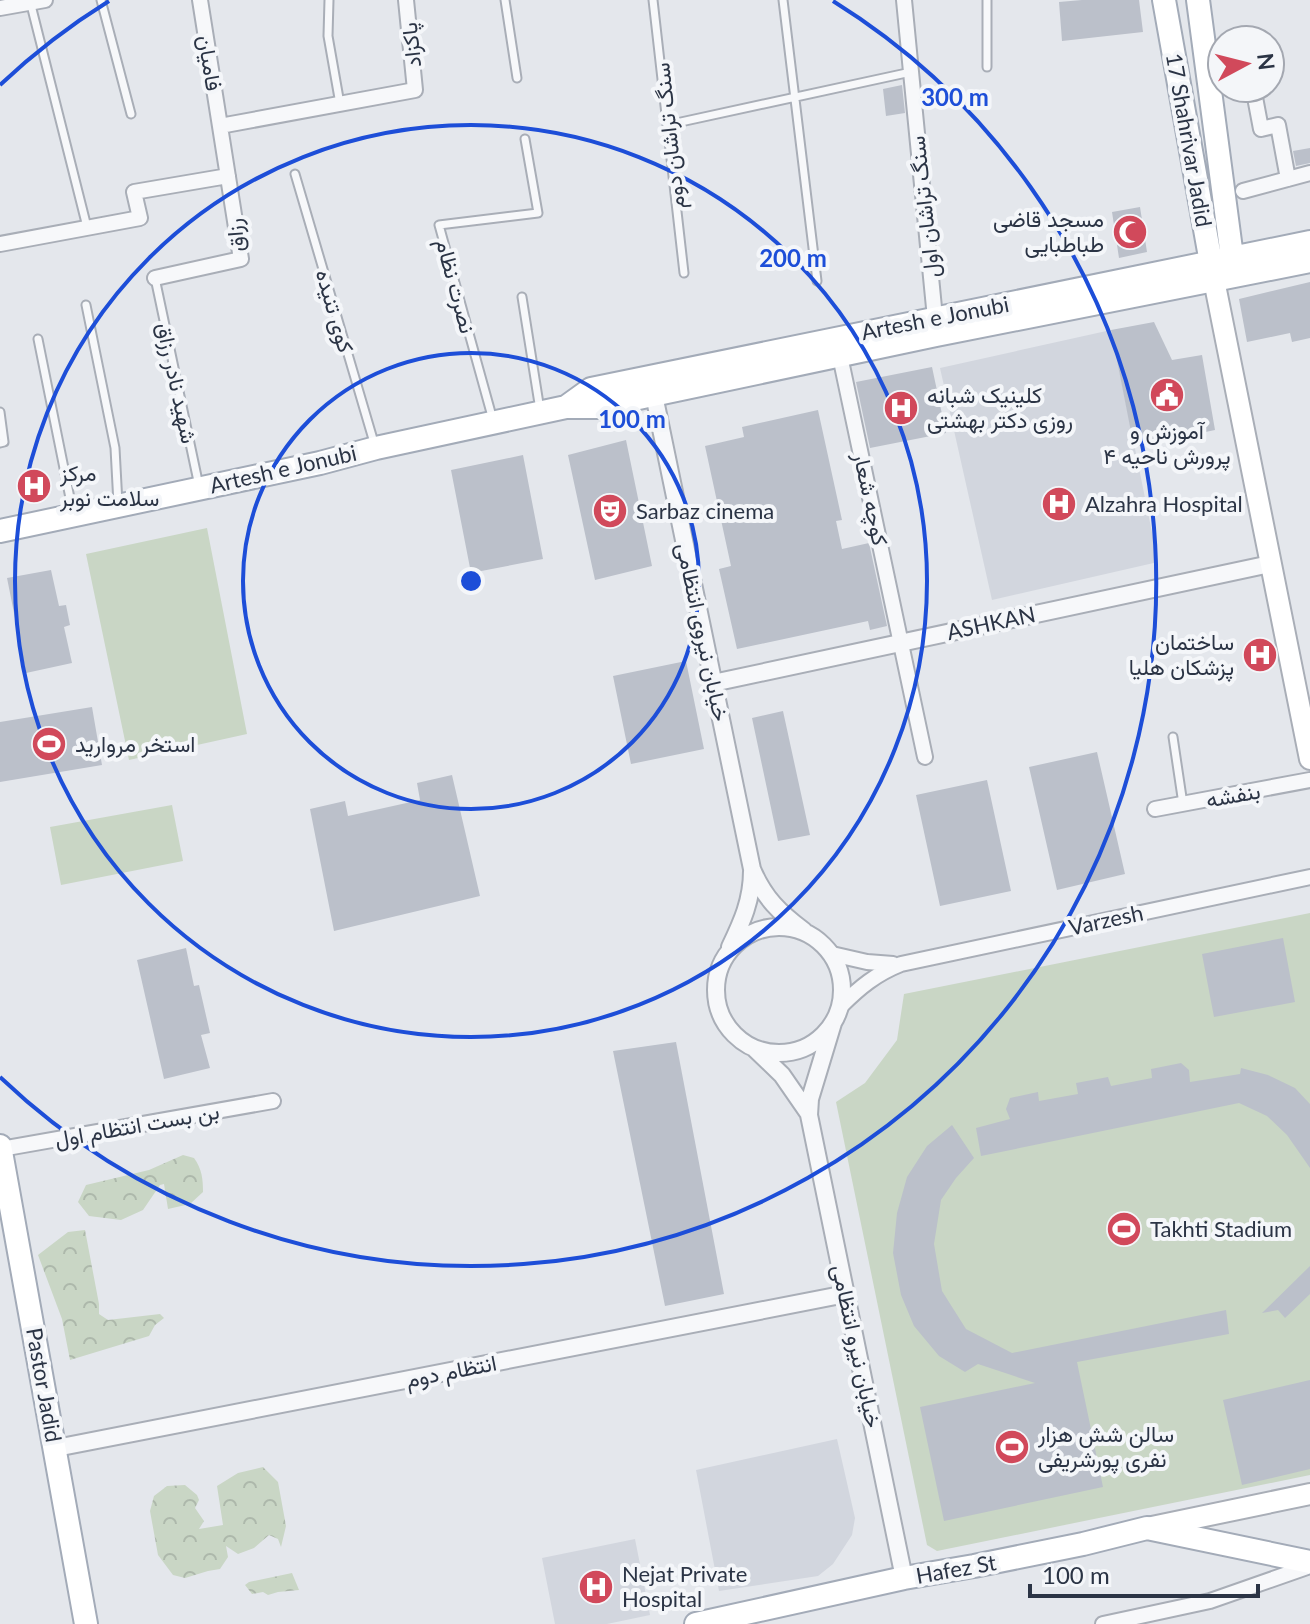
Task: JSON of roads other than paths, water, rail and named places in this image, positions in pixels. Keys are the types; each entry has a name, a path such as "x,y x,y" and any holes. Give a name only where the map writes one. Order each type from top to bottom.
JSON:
{"main road":[{"name":"17 Shahrivar Jadid","path":"1164,0 1223,270"},
{"name":"17 Shahrivar Jadid","path":"1198,0 1223,270"},
{"name":"Artesh e Jonubi","path":"0,531 541,412 566,407 596,407 840,356 1223,270 1310,242"},
{"name":"Artesh e Jonubi","path":"566,407 591,389 935,318 1223,270 1310,261"},
{"path":"1223,270 1270,564 1310,759"},
{"name":"Pastor Jadid","path":"0,1147 86,1624"},
{"path":"1147,1528 1310,1494"},
{"name":"Hafez St","path":"696,1624 904,1578 1052,1551 1147,1528 1310,1564"}],"street":[{"name":"فامیان","path":"200,0 220,126"},
{"name":"پاکزاد","path":"340,104 415,90 406,0"},
{"name":"سنگ تراشان اول","path":"904,0 935,318"},
{"path":"0,8 35,1"},
{"path":"220,126 340,104"},
{"path":"1256,104 1261,129 1278,125 1288,179"},
{"name":"رزاق","path":"155,278 241,259 220,126"},
{"path":"1243,191 1310,173"},
{"path":"0,244 140,218 134,192 228,176"},
{"name":"کوچه شعار","path":"840,356 925,757"},
{"name":"خیابان نیروی انتظامی","path":"654,395 752,869 752,886 745,914 725,957"},
{"name":"ASHKAN","path":"713,683 1270,564"},
{"name":"بنفشه","path":"1155,809 1310,780"},
{"name":"خیابان نیروی انتظامی","path":"752,869 765,896 804,931"},
{"name":"Varzesh","path":"841,1006 869,980 901,964 1310,877"},
{"path":"769,927 787,927 804,931 832,954 840,970 841,1006 822,1037 807,1047 772,1053 739,1039 727,1025 719,1009 716,992 718,974 725,957 737,943 769,927"},
{"name":"Varzesh","path":"832,954 867,962 901,964"},
{"name":"خیابان نیرو انتظامی","path":"833,1023 812,1091 809,1115 904,1578"},
{"name":"خیابان نیرو انتظامی","path":"755,1048 782,1075 809,1115"},
{"name":"بن بست انتظام اول","path":"0,1147 273,1101"},
{"name":"انتظام دوم","path":"56,1448 846,1294"},
{"path":"1103,1624 1153,1618 1210,1601 1310,1564"}],"lane":[{"path":"101,0 131,114"},
{"path":"329,0 328,36 340,104"},
{"path":"505,0 517,78"},
{"name":"سنگ تراشان دوم","path":"653,0 684,273"},
{"path":"783,0 817,281"},
{"path":"987,0 987,67"},
{"path":"35,1 87,227"},
{"path":"667,125 911,72"},
{"name":"نصرت نظام","path":"494,422 439,225 538,213 525,139"},
{"name":"کوی تنیده","path":"295,174 376,448"},
{"name":"شهید نادر رزاق","path":"155,278 200,489"},
{"path":"522,297 541,412"},
{"path":"86,305 115,448 118,506"},
{"path":"38,339 73,516"},
{"path":"0,412 4,442 0,443"},
{"path":"1173,737 1183,804"}],"place":[{"name":"مسجد قاضی طباطبایی","path":"1130,232"},
{"name":"آموزش و پرورش ناحیه ۴","path":"1167,395"},
{"name":"کلینیک شبانه روزی دکتر بهشتی","path":"901,408"},
{"name":"مرکز سلامت نوبر","path":"34,486"},
{"name":"Alzahra Hospital","path":"1059,504"},
{"name":"Sarbaz cinema","path":"610,511"},
{"name":"ساختمان پزشکان هلیا","path":"1260,655"},
{"name":"استخر مروارید","path":"49,744"},
{"name":"Takhti Stadium","path":"1124,1229"},
{"name":"سالن شش هزار نفری پورشریفی","path":"1012,1447"},
{"name":"Nejat Private Hospital","path":"596,1587"}]}
